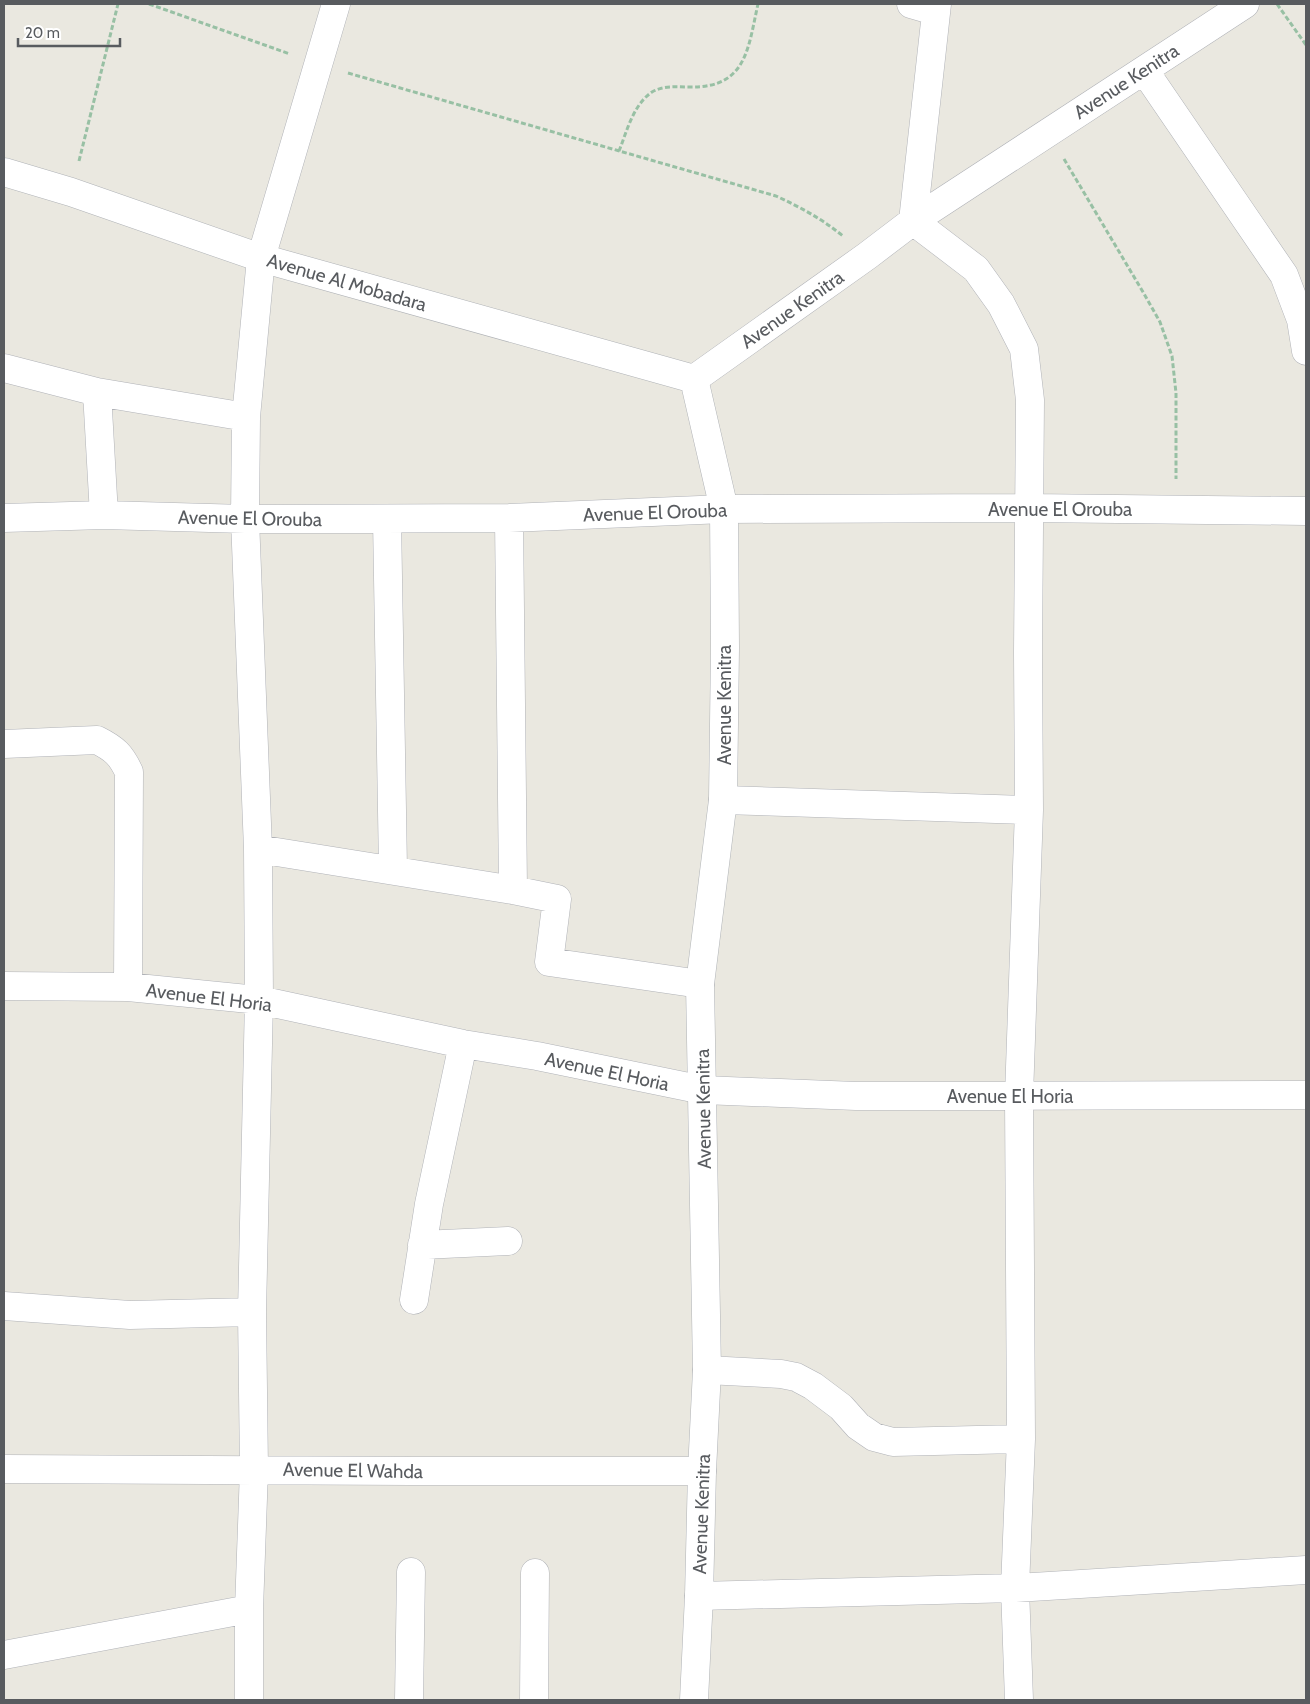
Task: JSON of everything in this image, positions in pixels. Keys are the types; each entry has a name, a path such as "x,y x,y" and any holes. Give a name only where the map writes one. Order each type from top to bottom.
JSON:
{"street":[{"path":"249,1700 249,1608 254,1470 252,1312 259,1000 258,848 245,519 246,417 261,258 336,4"},
{"name":"Avenue Kenitra","path":"694,1700 707,1370 700,984 723,800 724,509 694,379 913,221 1245,4"},
{"path":"928,6 913,221 976,269 1001,304 1024,349 1030,400 1029,810 1019,1096 1021,1438 1015,1588 1019,1700"},
{"path":"1144,70 1284,275 1301,320 1306,351"},
{"name":"Avenue Al Mobadara","path":"4,172 71,192 261,258 694,379"},
{"path":"4,368 97,392 246,417"},
{"path":"97,392 104,514"},
{"path":"1306,503 1306,524"},
{"name":"Avenue El Orouba","path":"4,518 104,514 245,519 509,518 724,509 1029,508 1306,511"},
{"path":"509,518 513,890"},
{"path":"387,519 393,869"},
{"path":"4,744 97,740 111,747 122,757 129,772 128,987"},
{"path":"723,800 1029,810"},
{"path":"258,848 393,869 513,890 557,900 549,962 700,984"},
{"name":"Avenue El Horia","path":"4,986 128,987 259,1000 463,1044 537,1056 703,1090 856,1096 1306,1095"},
{"path":"414,1300 429,1204 463,1044"},
{"path":"422,1245 508,1241"},
{"path":"4,1306 130,1315 252,1312"},
{"path":"707,1370 796,1376 841,1408 858,1426 874,1437 893,1442 1021,1438"},
{"name":"Avenue El Wahda","path":"4,1469 702,1471"},
{"path":"699,1596 1015,1588 1306,1570"},
{"path":"409,1700 411,1572"},
{"path":"534,1700 535,1572"},
{"path":"4,1655 249,1608"}],"path":[{"path":"71,192 118,4"},
{"path":"149,4 319,65 776,196 799,206 828,224 867,256"},
{"path":"619,151 636,110 644,99 653,92 663,87 712,87 728,78 739,68 746,56 758,4"},
{"path":"1277,4 1306,45"},
{"path":"1048,133 1160,322 1172,356 1176,392 1176,510"}]}
